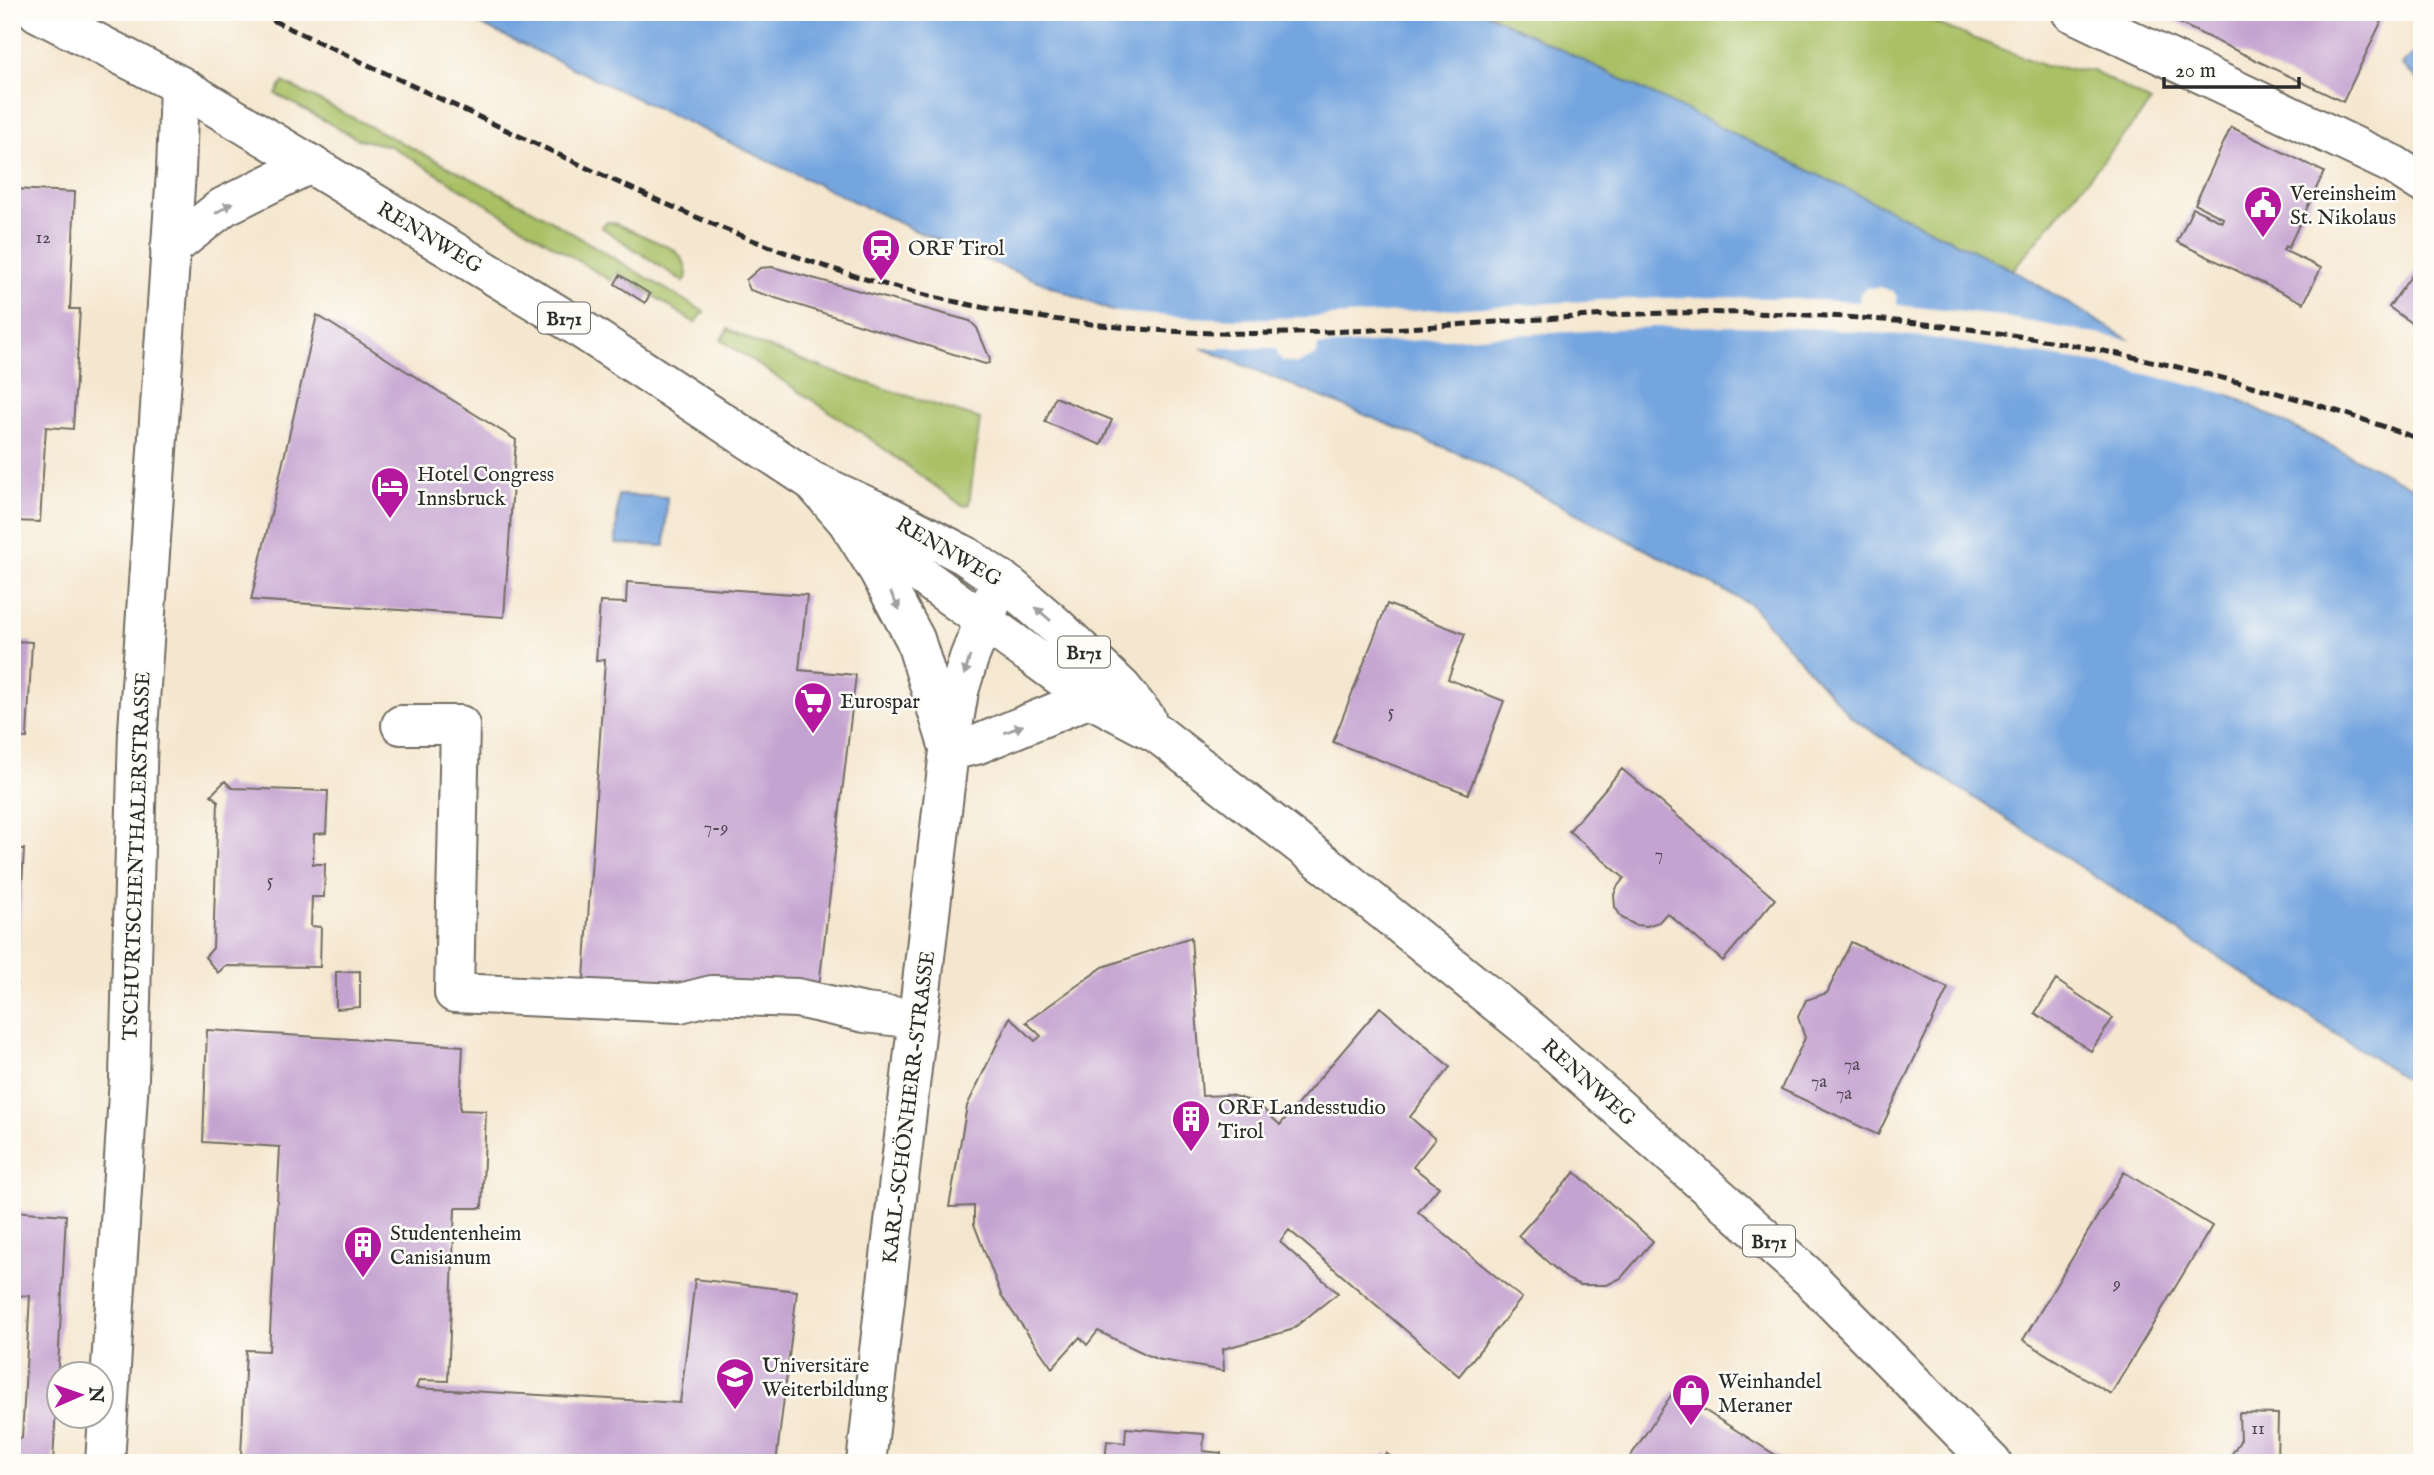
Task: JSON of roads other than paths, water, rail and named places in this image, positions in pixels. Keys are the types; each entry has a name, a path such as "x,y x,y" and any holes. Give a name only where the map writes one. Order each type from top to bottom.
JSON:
{"street":[{"name":"RENNWEG","path":"37,12 179,85 310,164 575,325 812,481 966,556 1000,579 1055,625 1122,688 1158,734"},
{"path":"2071,12 2408,174"},
{"name":"TSCHURTSCHENTHALERSTRASSE","path":"104,1463 131,1025 138,730 179,85"},
{"path":"170,249 223,207 310,164"},
{"name":"RENNWEG","path":"812,481 847,521 1090,698 1158,734 1334,871 1533,1032 1810,1278 1992,1463"},
{"name":"KARL-SCHÖNHERR-STRASSE","path":"847,521 878,570 915,639 949,751"},
{"name":"KARL-SCHÖNHERR-STRASSE","path":"866,1463 949,751 959,691 1000,579"},
{"path":"949,751 976,744 1090,698"},
{"path":"401,725 460,725 454,993 680,1003 712,995 797,998 865,1013 918,1020"}],"water":[{"path":"454,12 1484,12 2013,270 2169,364 2422,492 2422,1090 1852,718 1750,604 1470,458 916,231"},
{"path":"2422,45 2422,85 2402,64"},
{"path":"618,495 667,497 665,546 616,544"}],"railway":[{"path":"259,14 605,177 714,224 824,266 894,287 966,304 1037,317 1180,332 1321,332 1672,313 1768,313 1864,318 1959,328 2146,360 2239,382 2422,440"}],"place":[{"name":"Vereinsheim St. Nikolaus","path":"2263,239"},
{"name":"ORF Tirol","path":"881,282"},
{"name":"Hotel Congress Innsbruck","path":"390,520"},
{"name":"Eurospar","path":"813,735"},
{"name":"ORF Landesstudio Tirol","path":"1191,1153"},
{"name":"Studentenheim Canisianum","path":"363,1279"},
{"name":"Universitäre Weiterbildung","path":"735,1411"},
{"name":"Weinhandel Meraner","path":"1691,1427"}]}
